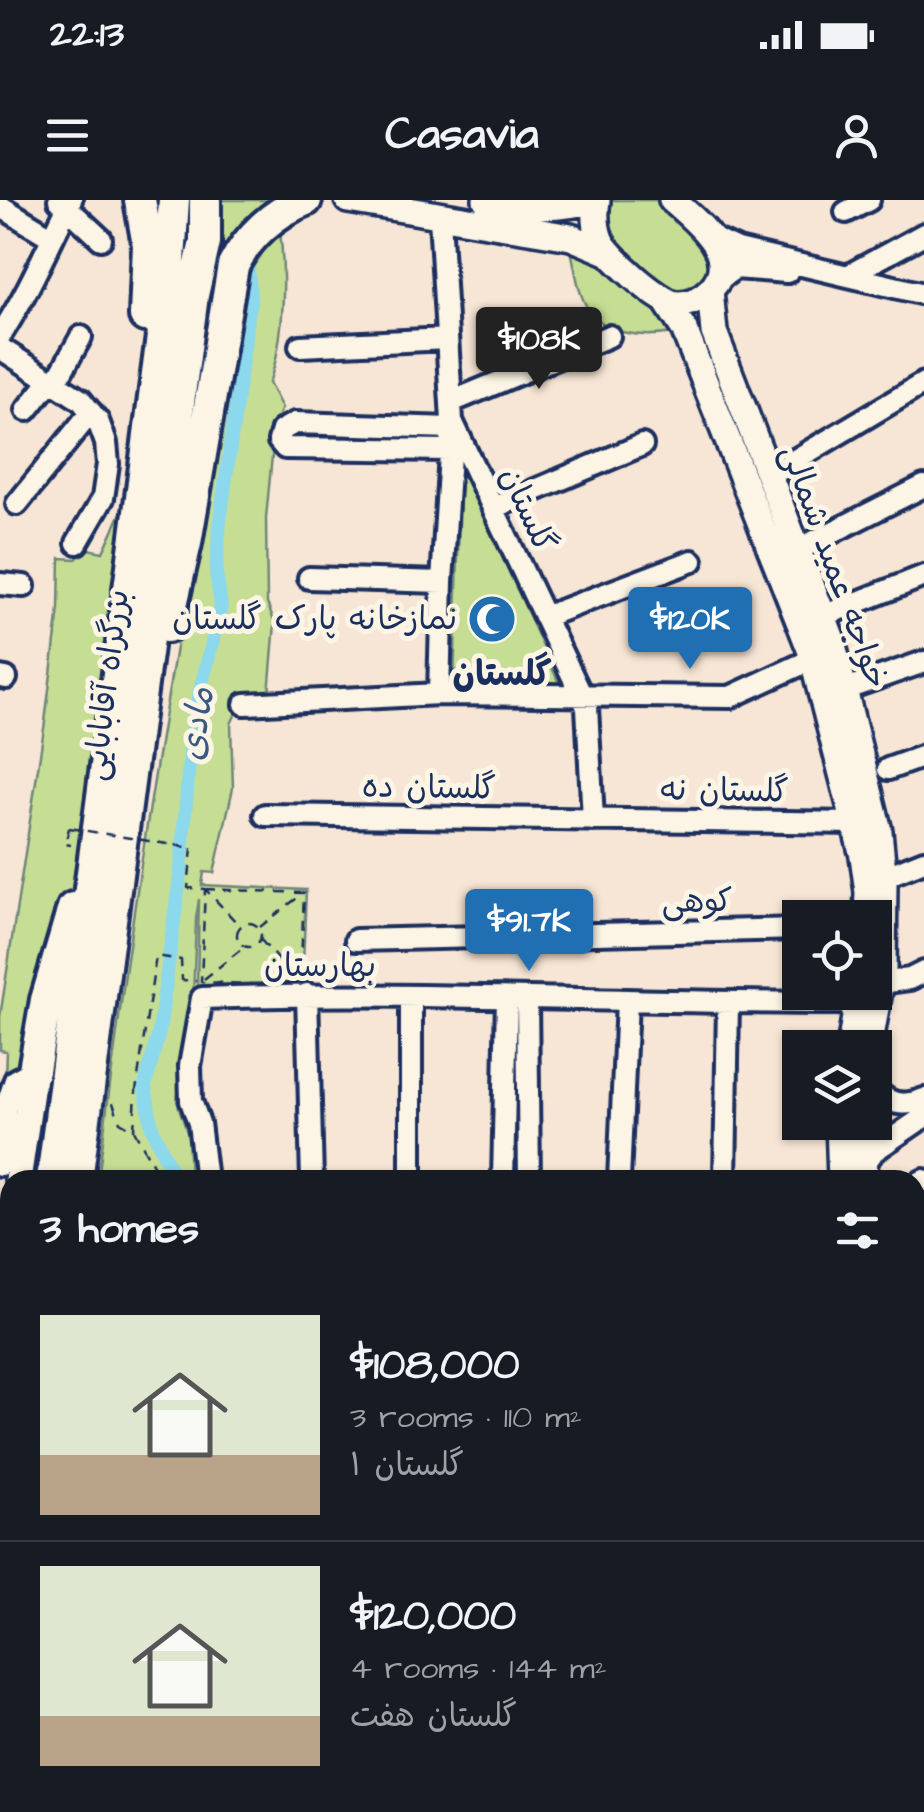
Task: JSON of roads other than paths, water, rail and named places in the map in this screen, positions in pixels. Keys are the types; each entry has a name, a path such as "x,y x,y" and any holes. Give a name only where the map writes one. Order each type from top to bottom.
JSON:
{"highway":[{"path":"34,1070 134,553 148,282 148,245 140,200"},
{"name":"بزرگراه آقابابایی","path":"134,553 168,290 174,200"},
{"name":"بزرگراه آقابابایی","path":"78,1170 193,295 205,242 205,200"},
{"path":"128,795 186,543 234,266 256,231 292,205 306,200"},
{"path":"53,1170 83,831"}],"main road":[{"path":"348,200 571,237 607,252 666,301 679,304 696,300 713,286"},
{"path":"486,200 536,208 588,202"},
{"path":"672,200 712,238"},
{"path":"571,237 582,224 588,202"},
{"path":"588,202 607,252"},
{"name":"خواجه عمید شمالی","path":"712,238 720,253 713,286 714,332 823,616 846,689 864,829 868,900"},
{"name":"خواجه عمید شمالی","path":"666,301 687,339 810,649 864,829 884,877 880,900"},
{"path":"687,339 695,327 714,332"},
{"path":"19,1170 34,1070"},
{"path":"845,1140 855,1170"},
{"path":"858,1170 860,1140"}],"street":[{"path":"846,212 869,200"},
{"path":"0,336 25,298 66,202 102,239"},
{"path":"0,206 51,237"},
{"name":"گلستان","path":"440,217 451,425 587,707 593,820"},
{"path":"713,286 736,268 849,276 924,234"},
{"path":"712,238 738,250 924,294"},
{"path":"451,425 295,424 282,430 279,441 285,448 451,425 608,336"},
{"path":"27,410 52,383 81,337"},
{"path":"300,346 447,339"},
{"path":"0,348 81,400 98,421 108,464 103,498 78,542"},
{"path":"768,476 924,383"},
{"path":"17,504 90,412"},
{"path":"439,694 451,425"},
{"path":"493,508 642,445"},
{"path":"798,550 924,486"},
{"path":"544,617 692,561"},
{"path":"823,616 924,576"},
{"path":"309,578 442,582"},
{"path":"0,584 24,586"},
{"path":"846,689 924,662"},
{"path":"246,704 439,694 730,697 802,664"},
{"path":"888,768 924,756"},
{"name":"گلستان ده","path":"264,815 593,820"},
{"name":"گلستان نه","path":"593,820 864,829"},
{"path":"884,877 924,861"},
{"name":"کوهی","path":"356,940 782,929"},
{"name":"بهارستان","path":"892,985 924,972"},
{"name":"بهارستان","path":"205,1170 199,1123 191,1102 190,1066 202,990 728,1004 782,1000"},
{"path":"304,990 312,1170"},
{"path":"411,996 411,1170"},
{"path":"504,1170 517,998"},
{"path":"517,998 527,1170"},
{"path":"620,1170 628,1001"},
{"path":"725,1170 728,1004"},
{"path":"0,1165 6,1107 15,1080 34,1070"},
{"path":"892,1102 910,1105 924,1099"},
{"path":"861,1170 874,1151 924,1117"}],"waterway":[{"name":"مادی","path":"171,1170 152,1128 145,1086 159,1032 181,869 192,723 221,607 216,572 220,521 250,301 248,263"}],"place":[{"name":"نمازخانه پارک گلستان","path":"492,619"}],"district":[{"name":"گلستان","path":"502,674"}]}
